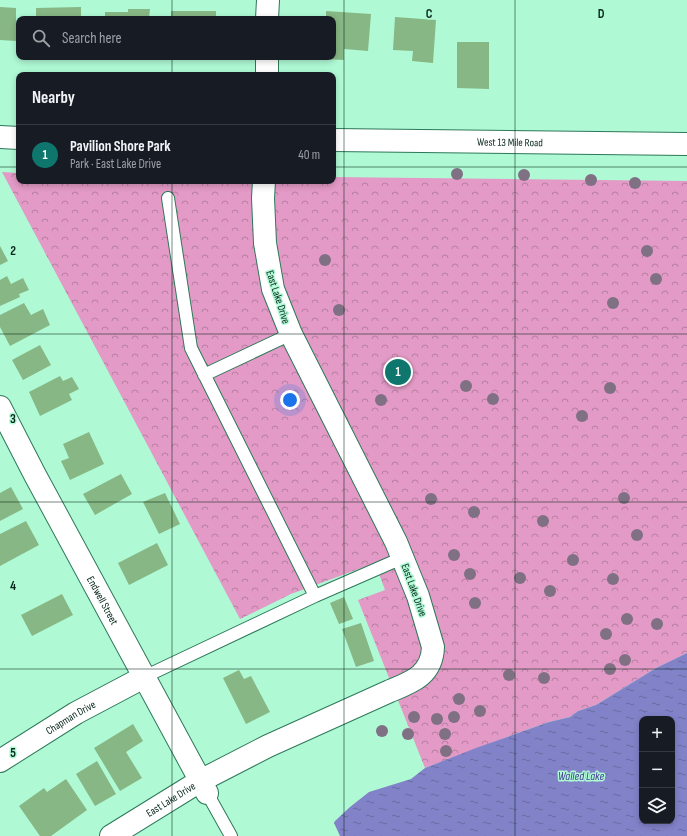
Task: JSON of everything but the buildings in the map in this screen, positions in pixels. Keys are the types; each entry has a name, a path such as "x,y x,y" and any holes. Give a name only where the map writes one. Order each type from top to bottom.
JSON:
{"street":[{"path":"267,16 268,0"},
{"path":"266,72 267,60"},
{"path":"0,137 16,138"},
{"name":"West 13 Mile Road","path":"336,140 687,144"},
{"name":"East Lake Drive","path":"111,836 204,787 268,746 410,683 422,675 433,656 433,647 418,596 396,542 291,334 274,290 268,265 265,242 264,184"},
{"name":"Endwell Street","path":"0,407 35,475 204,787"},
{"name":"Chapman Drive","path":"0,762 76,713 144,677"}],"lane":[{"path":"168,198 191,348 316,596"},
{"path":"204,375 291,334"},
{"path":"144,677 316,596 402,558"},
{"path":"204,787 231,836"}],"green space":[{"path":"2,172 16,173 16,184 336,184 336,177 687,181 687,653 656,668 596,705 578,711 570,717 549,722 425,768 358,600 385,590 375,563 291,594 240,619"}],"water":[{"name":"Walled Lake","path":"687,653 687,836 340,836 334,823 335,821 369,792 411,779 425,768 549,722 570,717 578,711 596,705 656,668"}],"place":[{"name":"Pavilion Shore Park","path":"398,372"}]}
